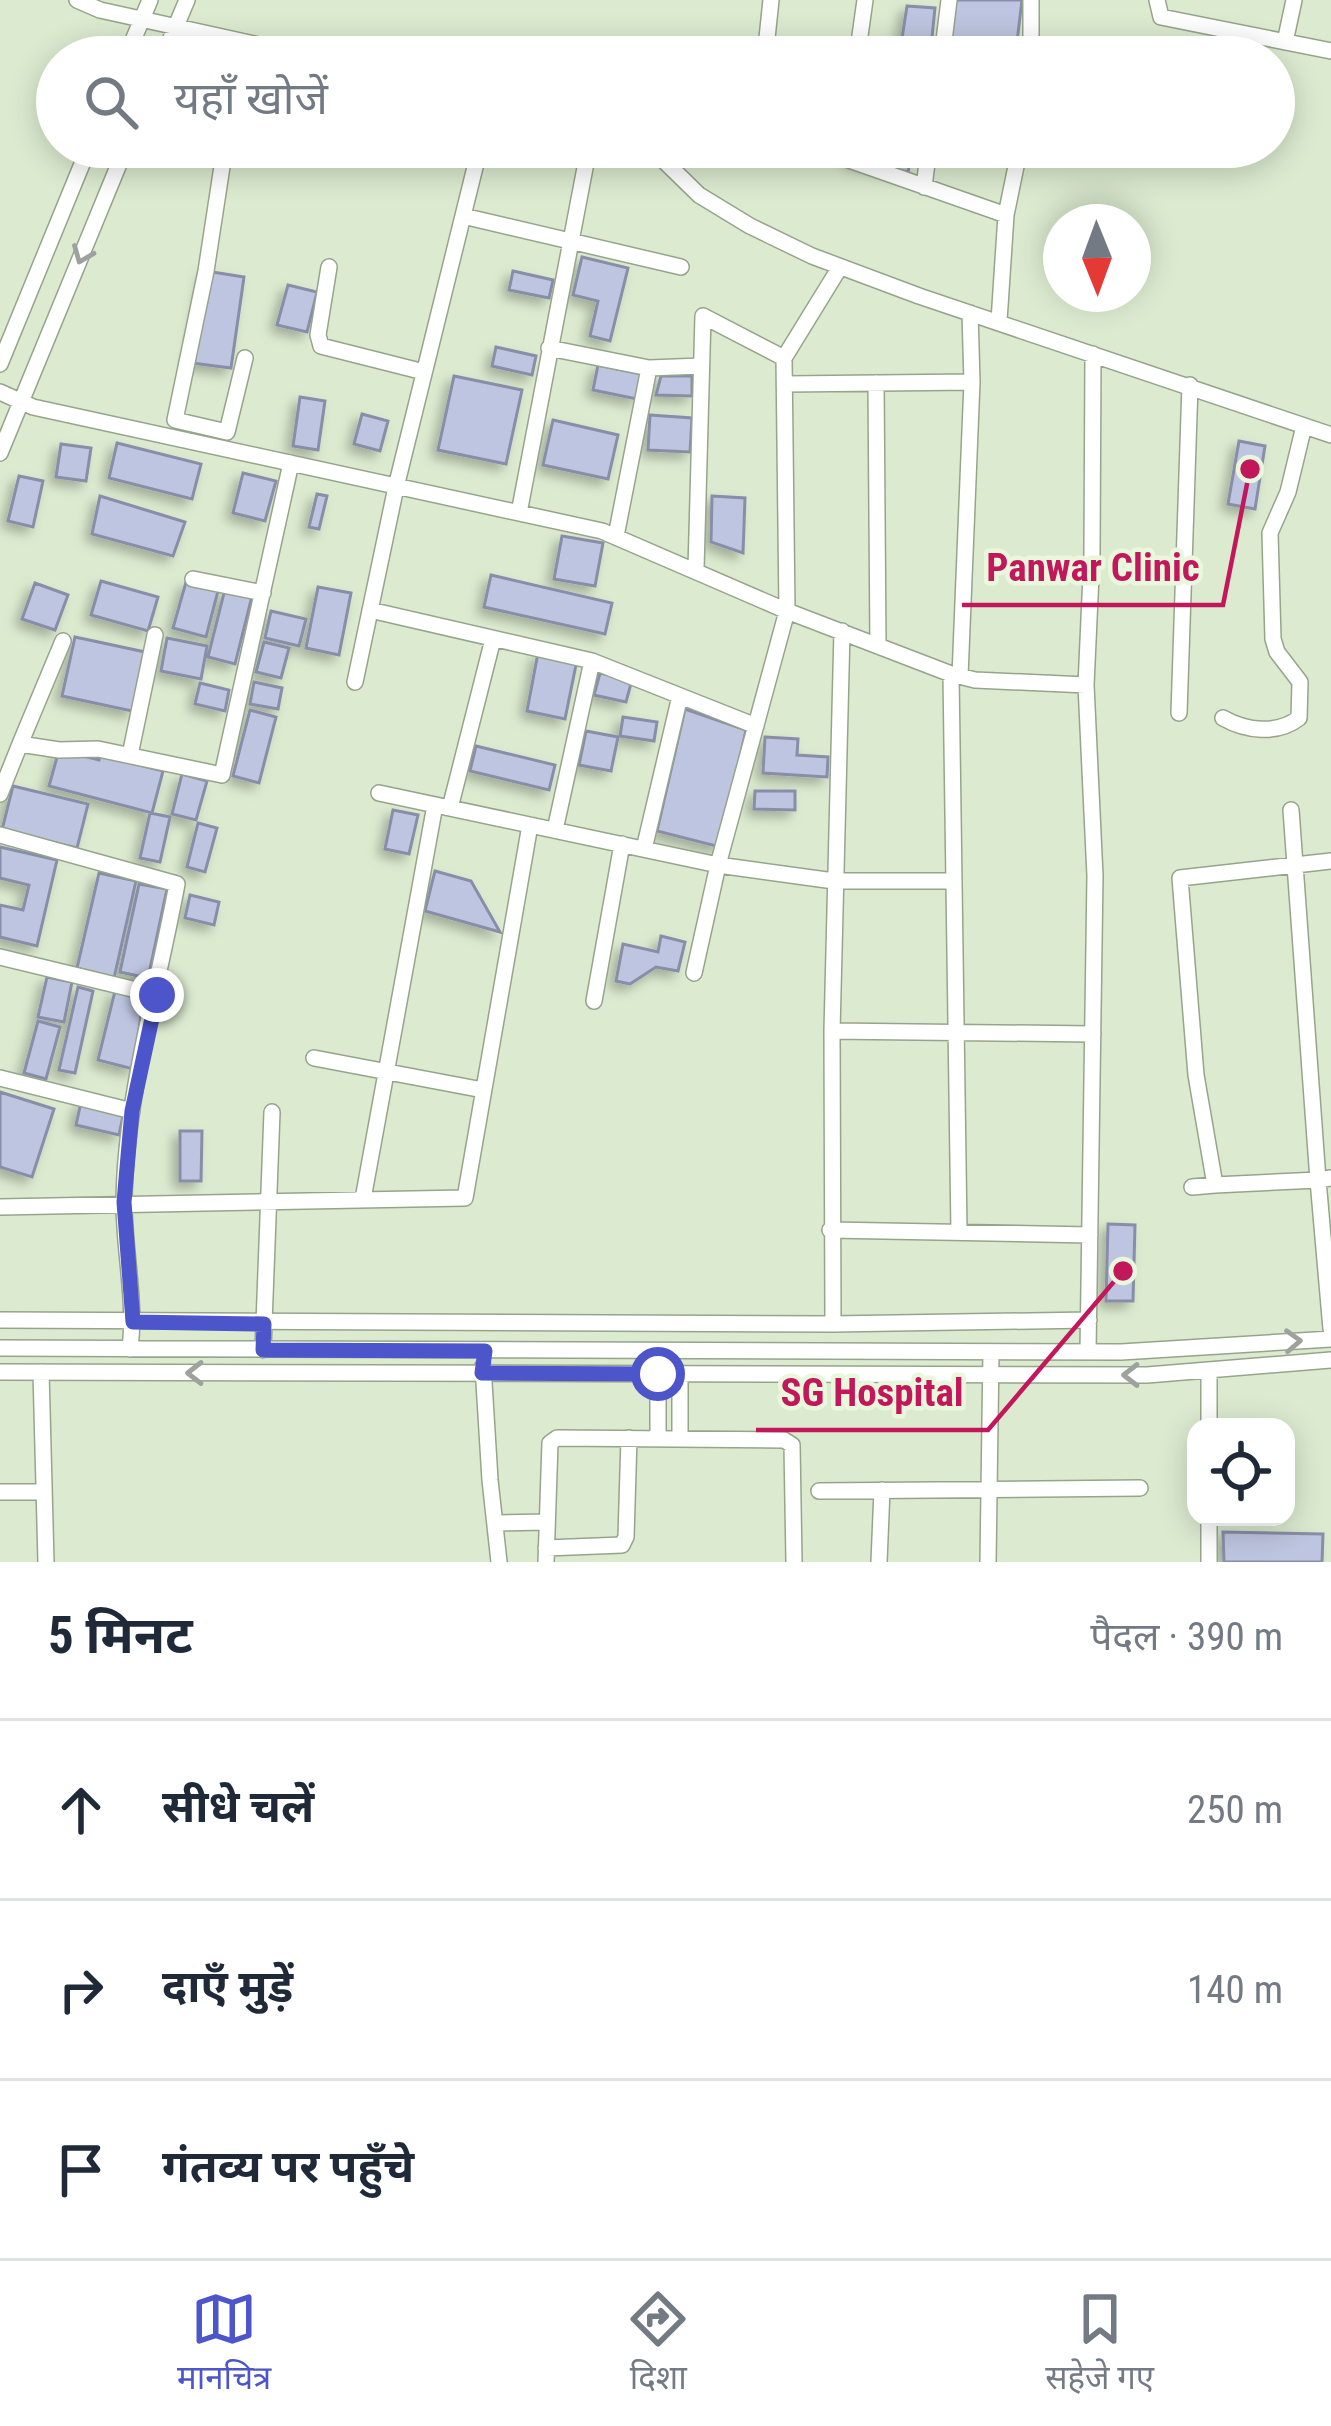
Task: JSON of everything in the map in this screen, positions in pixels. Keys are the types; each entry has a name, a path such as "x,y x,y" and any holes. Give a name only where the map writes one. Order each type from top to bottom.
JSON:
{"street":[{"path":"76,0 206,36"},
{"path":"134,36 150,0"},
{"path":"172,36 187,0"},
{"path":"767,36 771,0"},
{"path":"860,36 865,0"},
{"path":"945,36 950,0"},
{"path":"1031,0 1031,36"},
{"path":"1157,0 1161,17 1255,36"},
{"path":"1286,36 1294,0"},
{"path":"1295,44 1331,51"},
{"path":"0,364 80,168"},
{"path":"0,453 117,168"},
{"path":"222,168 175,419 291,463 616,536 787,611 956,675 1086,685"},
{"path":"355,682 395,487 475,168"},
{"path":"519,513 585,168"},
{"path":"671,168 699,196 750,226 840,267 1331,435"},
{"path":"880,168 1006,215"},
{"path":"924,187 926,168"},
{"path":"999,321 1006,215 1015,168"},
{"path":"463,216 681,267"},
{"path":"329,267 317,335 321,346 424,372"},
{"path":"694,973 718,865 787,611 784,358 840,267"},
{"path":"959,1232 956,675 972,382 970,313"},
{"path":"696,569 703,316 784,358"},
{"path":"549,348 649,368 701,366"},
{"path":"1088,1352 1095,876 1086,685 1093,353"},
{"path":"225,440 245,358"},
{"path":"616,536 649,368"},
{"path":"786,384 972,382"},
{"path":"876,383 878,646"},
{"path":"1179,713 1190,385"},
{"path":"0,392 21,402 225,440"},
{"path":"1223,718 1266,729 1300,718 1300,682 1273,639 1270,533 1288,492 1304,426"},
{"path":"20,744 98,749 222,775 291,463"},
{"path":"193,579 263,593"},
{"path":"370,610 592,661 755,726"},
{"path":"833,1324 832,1031 842,632"},
{"path":"130,755 155,635"},
{"path":"363,1199 443,807 493,639"},
{"path":"0,794 63,641"},
{"path":"555,830 592,661"},
{"path":"644,849 680,696"},
{"path":"380,794 718,865 834,881 954,881"},
{"path":"1291,810 1324,1179 1331,1329"},
{"path":"0,1207 465,1198 530,825"},
{"path":"0,835 177,884 132,1111 124,1202 133,1322 130,1349"},
{"path":"594,1001 622,844"},
{"path":"1215,1184 1196,1076 1180,878 1331,861"},
{"path":"0,957 157,995"},
{"path":"832,1031 1093,1034"},
{"path":"314,1058 484,1090"},
{"path":"0,1078 132,1111"},
{"path":"263,1350 272,1112"},
{"path":"1192,1187 1324,1179"},
{"path":"830,1230 1090,1235"},
{"path":"0,1320 833,1324 1089,1320"},
{"path":"0,1348 1088,1352 1331,1339"},
{"path":"485,1351 482,1373 499,1562"},
{"path":"988,1562 991,1352"},
{"path":"0,1372 1147,1376 1331,1360"},
{"path":"1209,1370 1209,1418"},
{"path":"41,1372 46,1562"},
{"path":"658,1374 658,1438"},
{"path":"680,1374 680,1438"},
{"path":"629,1438 625,1541 546,1555 550,1443 557,1438 629,1438 680,1438 784,1440 792,1445 794,1562"},
{"path":"818,1491 1140,1488"},
{"path":"879,1562 882,1490"},
{"path":"0,1492 43,1492"},
{"path":"495,1523 546,1522"},
{"path":"1209,1526 1209,1562"}],"building":[{"path":"956,0 1022,0 1018,36 952,36"},
{"path":"907,6 935,8 932,36 902,36"},
{"path":"582,257 628,268 610,341 590,336 598,301 573,295"},
{"path":"206,271 244,277 231,368 192,363"},
{"path":"513,271 553,280 549,298 509,290"},
{"path":"288,285 317,292 307,332 277,325"},
{"path":"496,347 536,356 532,375 492,366"},
{"path":"598,365 642,374 637,399 593,390"},
{"path":"454,376 522,390 506,464 438,450"},
{"path":"661,376 692,376 692,396 656,395"},
{"path":"300,397 325,401 318,450 293,446"},
{"path":"362,414 388,421 380,451 354,444"},
{"path":"650,415 692,418 690,452 648,450"},
{"path":"553,420 618,435 608,479 543,465"},
{"path":"1239,441 1265,446 1255,509 1228,504"},
{"path":"117,443 201,464 192,499 109,478"},
{"path":"61,444 91,448 86,481 56,477"},
{"path":"243,473 276,481 265,521 233,513"},
{"path":"19,476 43,481 33,527 8,521"},
{"path":"317,494 327,496 319,529 309,527"},
{"path":"100,496 185,522 173,556 92,534"},
{"path":"712,496 745,498 743,553 711,542"},
{"path":"562,536 603,543 595,586 554,579"},
{"path":"491,575 612,603 605,634 484,607"},
{"path":"101,581 158,597 148,631 91,615"},
{"path":"186,582 218,591 206,637 173,628"},
{"path":"35,583 68,595 55,630 22,619"},
{"path":"318,587 351,593 339,655 306,648"},
{"path":"225,589 252,596 235,664 208,657"},
{"path":"271,611 306,619 299,646 265,638"},
{"path":"75,637 145,652 132,711 62,696"},
{"path":"167,638 207,646 201,679 161,671"},
{"path":"264,642 289,648 281,678 256,672"},
{"path":"538,653 577,660 565,719 527,711"},
{"path":"600,673 632,680 626,702 594,695"},
{"path":"254,682 282,688 278,709 250,704"},
{"path":"200,683 229,690 225,711 195,704"},
{"path":"685,709 746,730 720,847 657,831"},
{"path":"250,710 276,717 259,783 233,776"},
{"path":"623,717 657,722 654,741 620,736"},
{"path":"586,731 618,737 611,771 579,765"},
{"path":"765,737 798,739 797,755 828,757 827,777 763,773"},
{"path":"476,746 555,765 549,790 470,771"},
{"path":"59,750 163,771 152,813 49,786"},
{"path":"182,774 207,781 196,820 172,814"},
{"path":"13,786 88,804 77,848 2,830"},
{"path":"755,791 795,791 795,810 754,809"},
{"path":"393,810 418,815 409,854 385,849"},
{"path":"150,813 170,817 160,862 140,858"},
{"path":"198,823 217,828 205,872 187,867"},
{"path":"0,847 57,860 37,946 0,937 0,905 23,910 29,885 0,878"},
{"path":"435,871 471,881 500,932 425,911"},
{"path":"99,873 136,881 114,978 77,968"},
{"path":"139,884 167,889 148,978 120,972"},
{"path":"190,895 219,902 214,925 185,918"},
{"path":"661,936 685,942 678,971 656,967 630,984 616,981 623,944 658,952"},
{"path":"47,977 72,982 64,1022 38,1017"},
{"path":"78,987 93,991 75,1073 59,1070"},
{"path":"115,991 144,996 133,1069 98,1060"},
{"path":"38,1021 60,1027 46,1079 24,1073"},
{"path":"0,1092 54,1109 32,1177 0,1167"},
{"path":"81,1102 124,1111 119,1135 76,1125"},
{"path":"180,1131 202,1131 201,1181 180,1181"},
{"path":"1108,1224 1135,1225 1133,1301 1106,1301"},
{"path":"1223,1532 1323,1534 1322,1562 1224,1562"}],"place":[{"name":"Panwar Clinic","path":"1250,469"},
{"name":"SG Hospital","path":"1123,1271"}],"route":[{"path":"157,995 132,1111 124,1202 133,1322 264,1324 263,1350 485,1351 482,1373 658,1374"}]}
